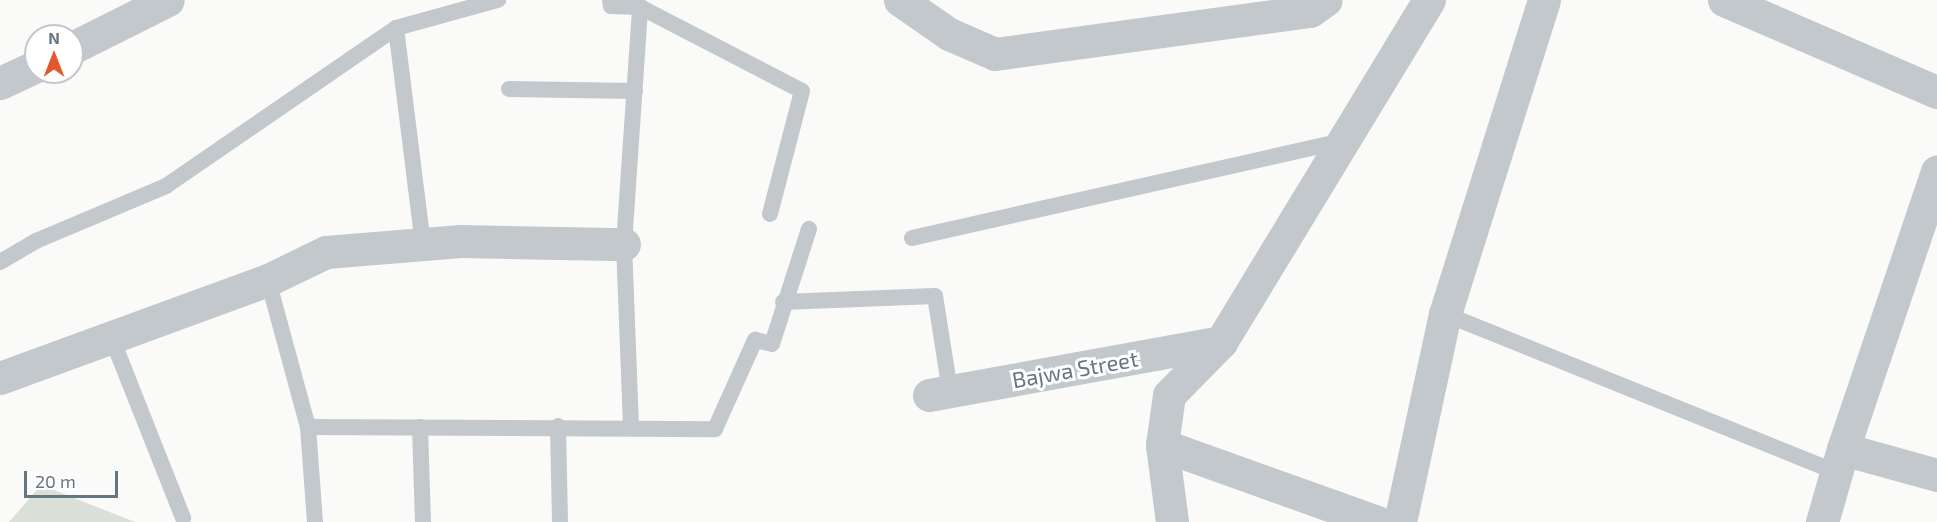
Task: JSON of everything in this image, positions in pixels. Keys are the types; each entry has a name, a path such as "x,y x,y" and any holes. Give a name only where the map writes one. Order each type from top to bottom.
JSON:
{"street":[{"path":"84,42 167,0"},
{"path":"900,0 949,34 995,54 1310,11 1326,0"},
{"path":"948,0 949,34"},
{"path":"1172,522 1162,446 1169,395 1221,342 1429,0"},
{"path":"1401,522 1445,314 1544,0"},
{"path":"1724,0 1937,92"},
{"path":"0,84 24,72"},
{"path":"1822,522 1937,171"},
{"path":"0,378 268,280 326,252 423,244 624,244"},
{"name":"Bajwa Street","path":"940,393 1221,342"},
{"path":"1162,446 1377,522"},
{"path":"1841,461 1937,475"}],"lane":[{"path":"0,261 36,241 166,186 396,28 498,0"},
{"path":"610,0 611,6 640,7 802,90 770,214"},
{"path":"631,426 624,244 640,7"},
{"path":"396,28 423,244"},
{"path":"509,89 635,90"},
{"path":"912,238 1343,141"},
{"path":"308,427 631,426 715,429 755,340 772,344 783,302 809,229"},
{"path":"268,280 308,427 315,522"},
{"path":"783,302 935,296 940,393"},
{"path":"1445,314 1841,461"},
{"path":"111,336 183,518"},
{"path":"558,426 560,522"},
{"path":"420,427 423,522"}],"shaded area":[{"path":"41,485 135,522 9,522"}]}
